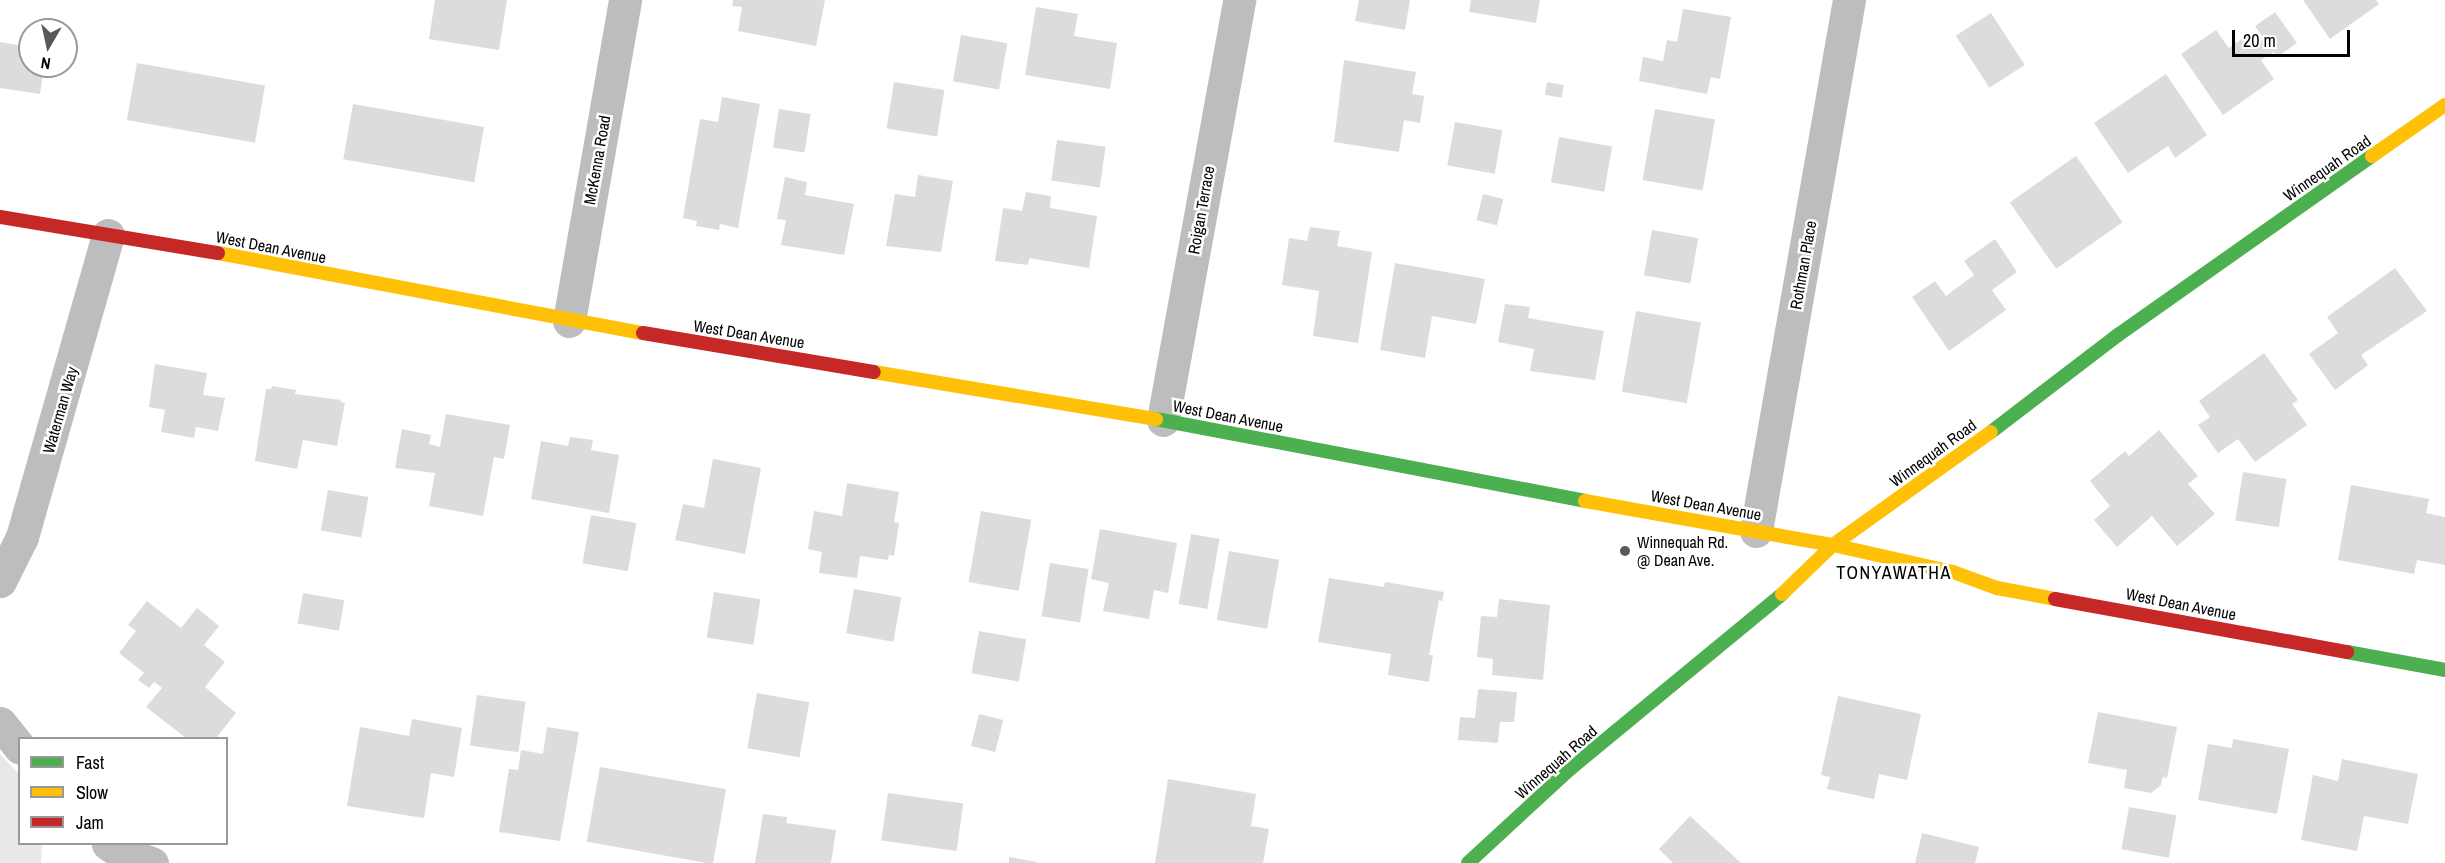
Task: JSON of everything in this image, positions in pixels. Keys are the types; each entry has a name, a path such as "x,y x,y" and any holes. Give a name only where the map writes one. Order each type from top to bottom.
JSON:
{"street":[{"name":"McKenna Road","path":"569,321 625,0"},
{"name":"Roigan Terrace","path":"1163,420 1239,0"},
{"name":"Rothman Place","path":"1756,531 1849,0"},
{"name":"Winnequah Road","path":"1468,863 1570,769 1784,593 1833,545 1962,454 2118,335 2445,105"},
{"name":"West Dean Avenue","path":"0,217 569,321 1163,420 1471,480 1833,545 1953,572 1997,588 2445,670"},
{"name":"Waterman Way","path":"0,581 22,537 66,391 108,235"},
{"path":"0,723 18,746"},
{"path":"111,845 121,852 152,863"}],"shaded area":[{"path":"0,754 18,773 18,845 42,845 41,863 0,863"}],"building":[{"path":"435,0 507,0 499,50 429,39"},
{"path":"733,0 825,0 816,46 738,31 742,7 732,6"},
{"path":"1359,0 1410,0 1405,30 1355,21"},
{"path":"1471,0 1540,0 1536,23 1469,12"},
{"path":"2303,0 2376,0 2379,4 2330,39"},
{"path":"1036,7 1078,14 1074,36 1117,43 1110,89 1025,75"},
{"path":"1683,9 1731,17 1720,79 1711,77 1707,94 1639,81 1643,57 1663,61 1667,40 1677,42"},
{"path":"2275,12 2297,43 2277,57 2274,52 2261,60 2274,79 2223,115 2181,54 2216,30 2229,48 2246,36 2254,46 2264,39 2255,26"},
{"path":"1991,13 2025,65 1990,88 1956,36"},
{"path":"961,35 1007,43 999,89 953,81"},
{"path":"0,42 18,45 18,78 42,78 40,94 0,88"},
{"path":"1344,60 1416,72 1412,94 1424,96 1420,123 1404,120 1399,152 1334,142"},
{"path":"137,63 265,86 255,143 127,120"},
{"path":"2166,74 2207,135 2175,158 2168,146 2128,173 2094,123"},
{"path":"894,82 944,90 937,136 887,128"},
{"path":"1547,82 1564,85 1561,98 1545,95"},
{"path":"722,97 760,104 738,228 720,224 719,230 696,226 697,221 683,218 700,119 718,122"},
{"path":"353,104 484,127 474,182 343,159"},
{"path":"779,109 811,114 805,153 773,148"},
{"path":"1655,109 1715,120 1703,190 1642,180"},
{"path":"1455,122 1502,130 1495,174 1447,165"},
{"path":"1559,137 1612,146 1604,192 1551,182"},
{"path":"1057,140 1106,147 1100,187 1051,181"},
{"path":"2076,156 2122,222 2056,269 2010,202"},
{"path":"918,175 953,181 941,252 886,246 895,194 915,197"},
{"path":"785,177 807,182 805,195 854,204 844,255 781,245 786,220 777,219"},
{"path":"1026,192 1051,196 1050,208 1097,216 1089,268 1029,258 1028,265 995,261 1003,208 1022,211"},
{"path":"1483,194 1503,199 1497,225 1476,220"},
{"path":"1310,227 1340,231 1337,246 1372,252 1358,343 1313,336 1319,291 1282,285 1289,238 1307,241"},
{"path":"1652,230 1698,238 1690,283 1644,275"},
{"path":"1995,239 2017,272 1992,290 2006,310 1949,351 1912,297 1935,281 1946,296 1974,275 1964,261"},
{"path":"1395,263 1485,279 1476,324 1432,316 1425,358 1380,350"},
{"path":"2395,268 2427,311 2361,355 2368,365 2335,390 2309,354 2338,333 2327,317"},
{"path":"1505,304 1530,307 1528,318 1604,331 1595,380 1530,371 1534,349 1498,342"},
{"path":"1636,311 1701,322 1687,403 1622,392"},
{"path":"2264,353 2298,400 2292,404 2307,425 2255,462 2238,439 2218,453 2198,425 2210,417 2199,401"},
{"path":"155,364 207,373 203,395 225,398 218,431 196,427 194,438 161,432 165,410 149,407"},
{"path":"272,386 296,390 295,394 341,400 340,402 345,403 337,446 303,440 297,469 255,461 266,389 271,389"},
{"path":"446,414 510,425 504,459 494,457 483,516 429,506 435,473 395,468 402,429 431,435 429,444 440,447"},
{"path":"2159,430 2198,476 2188,484 2215,514 2177,546 2152,516 2117,547 2094,520 2110,506 2090,481 2125,451 2129,456"},
{"path":"570,437 593,440 591,450 619,455 609,513 531,499 541,441 568,446"},
{"path":"713,459 761,468 745,554 675,540 683,504 704,508"},
{"path":"2243,472 2286,479 2279,527 2235,520"},
{"path":"847,483 899,492 894,522 899,523 894,556 889,555 888,560 860,556 857,578 819,573 822,552 808,549 814,511 842,516"},
{"path":"2351,485 2429,499 2426,513 2445,517 2445,565 2417,560 2414,574 2338,560"},
{"path":"328,490 368,497 361,537 321,530"},
{"path":"981,511 1031,520 1019,591 968,582"},
{"path":"591,515 636,523 628,571 582,563"},
{"path":"1100,529 1177,543 1168,593 1154,590 1149,619 1103,611 1109,583 1091,579"},
{"path":"1191,534 1220,539 1207,609 1179,604"},
{"path":"1229,551 1279,560 1267,629 1217,620"},
{"path":"1050,563 1089,569 1080,622 1042,616"},
{"path":"1329,578 1384,587 1385,582 1444,592 1442,601 1439,600 1429,655 1433,655 1429,682 1388,675 1391,654 1318,642"},
{"path":"854,589 901,597 893,642 846,633"},
{"path":"714,592 760,599 753,645 707,637"},
{"path":"303,593 344,600 339,631 298,624"},
{"path":"1499,599 1550,605 1543,680 1492,675 1493,659 1477,657 1481,616 1497,617"},
{"path":"147,601 181,628 197,608 219,626 204,645 225,662 205,687 236,713 217,737 185,737 146,707 162,688 154,682 149,688 138,680 144,673 119,653 136,631 128,625"},
{"path":"979,631 1026,639 1019,682 972,673"},
{"path":"1478,689 1517,692 1514,722 1500,722 1498,743 1458,740 1460,717 1475,718"},
{"path":"757,693 809,702 799,757 747,748"},
{"path":"477,695 526,702 518,752 470,746"},
{"path":"1838,696 1921,714 1907,780 1879,774 1874,799 1827,789 1830,777 1821,775"},
{"path":"2098,712 2177,727 2167,778 2163,777 2161,785 2151,793 2124,788 2127,770 2088,763"},
{"path":"979,714 1003,720 995,752 971,746"},
{"path":"412,719 462,728 454,777 431,773 424,818 347,806 360,727 409,736"},
{"path":"547,727 579,732 560,841 499,832 509,769 518,770 521,750 543,754"},
{"path":"2233,739 2289,749 2277,814 2198,800 2208,744 2232,748"},
{"path":"2342,759 2418,774 2408,824 2364,816 2357,851 2301,840 2313,775 2338,781"},
{"path":"600,767 726,789 713,863 587,842"},
{"path":"1168,779 1256,794 1251,826 1269,829 1263,863 1155,863"},
{"path":"888,793 963,804 957,851 881,841"},
{"path":"2129,807 2176,815 2169,858 2122,849"},
{"path":"763,814 787,817 786,823 836,830 831,863 755,863"},
{"path":"1690,816 1741,863 1673,863 1659,849"},
{"path":"1922,833 1979,847 1975,863 1915,863"},
{"path":"1009,857 1037,862 1037,863 1009,863"}],"traffic: fast":[{"path":"1991,432 2118,335 2372,156"},
{"path":"1156,419 1585,501"},
{"path":"1468,863 1570,769 1782,594"},
{"path":"2347,652 2445,670"}],"traffic: slow":[{"path":"2372,156 2445,105"},
{"path":"218,253 643,333"},
{"path":"874,372 1156,419"},
{"path":"1782,594 1833,545 1991,432"},
{"path":"1585,501 1833,545 1953,572 1997,588 2055,599"}],"traffic: jam":[{"path":"0,217 218,253"},
{"path":"643,333 874,372"},
{"path":"2055,599 2347,652"}],"place":[{"name":"Winnequah Rd. @ Dean Ave.","path":"1625,551"}],"district":[{"name":"TONYAWATHA","path":"1894,573"}]}
